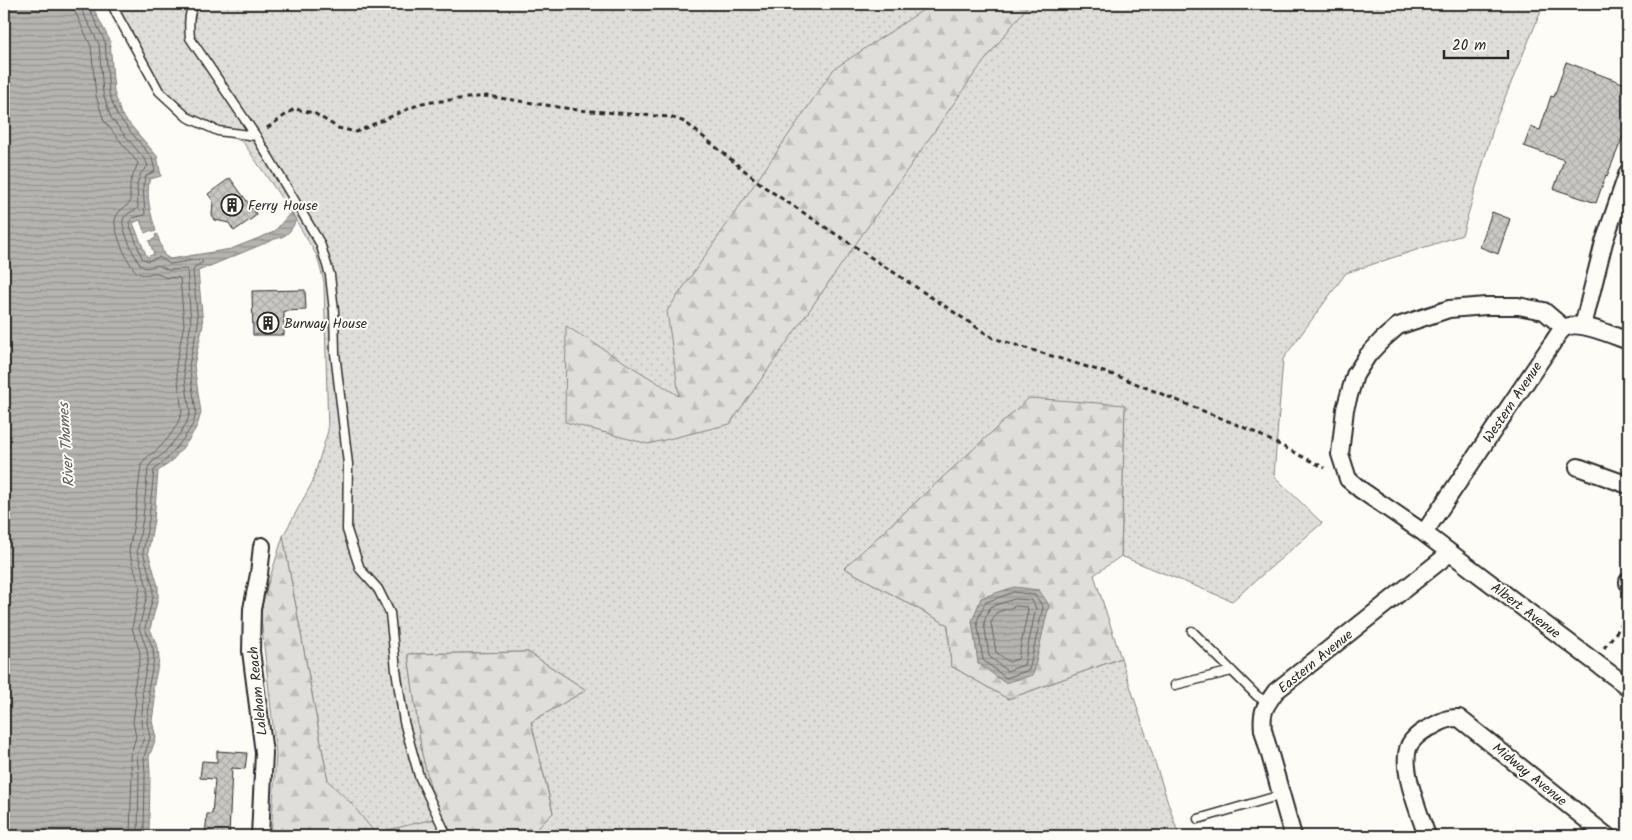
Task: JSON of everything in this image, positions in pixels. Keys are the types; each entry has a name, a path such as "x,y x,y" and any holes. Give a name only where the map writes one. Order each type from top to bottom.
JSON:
{"street":[{"path":"1583,326 1604,242 1628,172"},
{"path":"1348,479 1340,454 1341,437 1345,409 1355,375 1368,355 1398,326 1449,309 1510,306 1544,311 1564,328 1572,324 1583,326 1628,341"},
{"name":"Western Avenue","path":"1424,533 1564,328"},
{"path":"1578,468 1628,485"},
{"name":"Albert Avenue","path":"1348,479 1424,533 1628,687"},
{"name":"Laleham Reach","path":"260,836 264,753 251,651 252,609 262,546"},
{"name":"Eastern Avenue","path":"1293,836 1263,730 1261,715 1267,702 1276,691 1450,553"},
{"name":"Midway Avenue","path":"1427,836 1406,772 1408,753 1411,742 1424,730 1450,718 1459,718 1608,836"}],"lane":[{"path":"112,4 159,91 187,117 218,132 256,136"},
{"path":"194,4 190,18 190,38 256,136 320,243 330,275 334,311 335,352 348,464 347,530 360,570 378,589 390,613 404,722 419,776 447,836"},
{"path":"1192,631 1257,696 1267,702"},
{"path":"1175,685 1232,671"},
{"path":"1198,819 1282,795"}],"path":[{"path":"256,136 294,110 314,113 338,128 356,132 422,102 487,96 578,110 670,117 685,122 766,188 993,338 1120,377 1250,430 1348,479"},
{"path":"1594,662 1628,617"}],"green space":[{"path":"112,4 1544,4 1496,119 1462,235 1346,273 1283,359 1274,476 1322,523 1232,601 1121,556 1125,406 844,568 948,625 951,666 1008,699 1121,658 1179,836 530,836 553,812 531,722 586,690 528,652 408,654 422,754 439,818 375,834 328,781 283,536 312,483 328,431 324,282 317,256 291,212 243,142 187,117 159,91"},
{"path":"932,4 1029,4 975,73 730,424 648,444 565,422 566,326 679,396 667,311 834,69"},
{"path":"1029,398 1125,405 1121,556 1094,575 1121,658 1008,699 951,666 948,625 844,568"},
{"path":"283,536 328,781 351,803 375,833 438,818 422,754 408,654 528,652 586,690 531,722 553,813 530,836 271,836 276,754 260,610"}],"water":[{"name":"River Thames","path":"4,4 91,4 110,41 114,92 121,114 157,156 161,176 150,179 148,192 156,231 153,232 152,230 145,233 140,220 133,223 147,257 154,254 149,241 156,238 155,235 157,234 164,255 170,259 231,249 274,232 291,212 296,220 286,235 198,271 203,325 194,365 201,413 197,426 188,441 171,462 158,471 154,520 148,552 158,586 158,598 150,629 158,648 159,660 153,689 155,700 152,721 156,738 149,757 149,836 4,836"},
{"path":"1014,587 1039,590 1049,605 1033,675 1005,683 978,663 972,621 981,598"}],"building":[{"path":"1566,62 1628,85 1628,124 1596,203 1554,189 1564,160 1524,146 1531,127 1540,130 1551,96 1554,97"},
{"name":"Ferry House","path":"230,178 257,215 234,231 229,223 215,220 212,215 213,201 208,194"},
{"path":"1492,212 1510,219 1498,254 1480,247"},
{"name":"Burway House","path":"305,290 306,310 284,311 284,335 253,335 252,291"},
{"path":"217,751 247,753 245,769 232,768 229,836 205,836 207,814 212,814 215,779 200,778 202,761 217,762"}],"place":[{"name":"Ferry House","path":"232,205"},
{"name":"Burway House","path":"268,323"}]}
